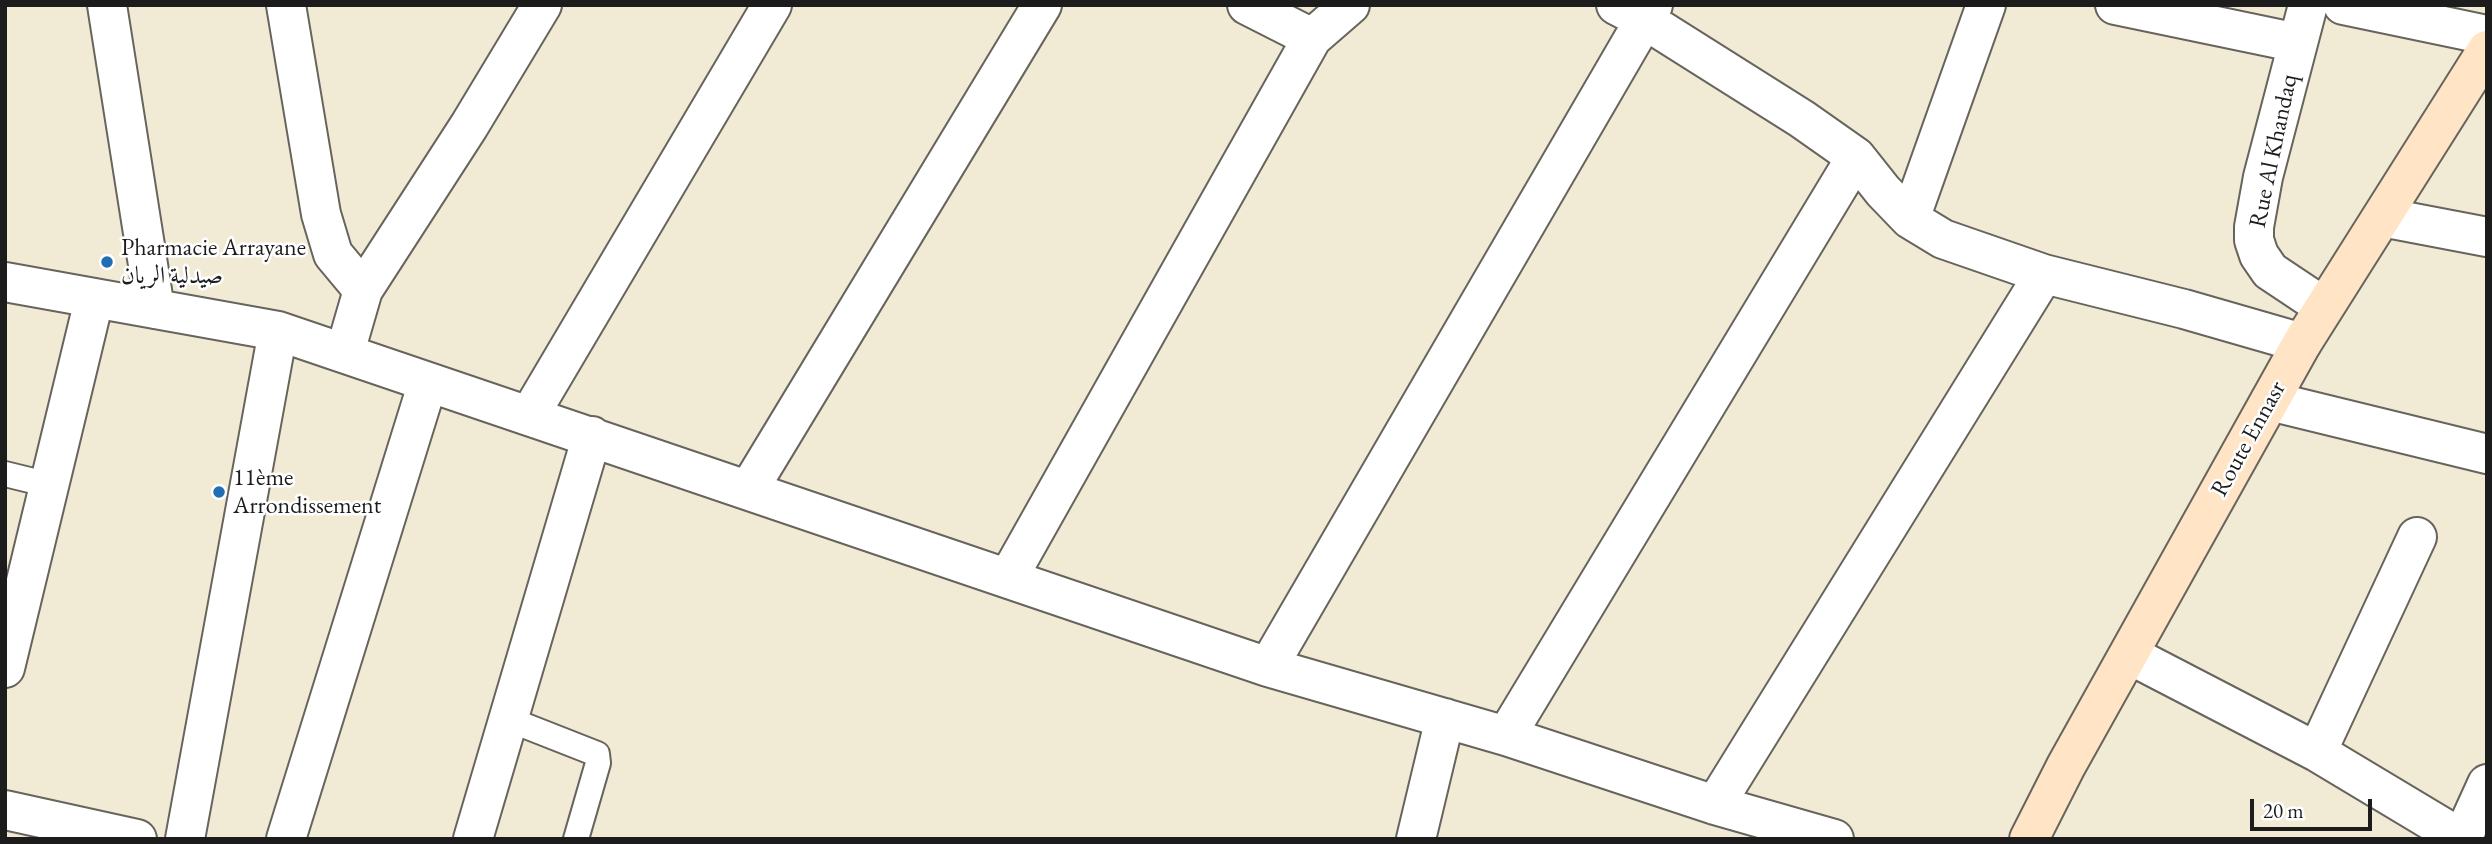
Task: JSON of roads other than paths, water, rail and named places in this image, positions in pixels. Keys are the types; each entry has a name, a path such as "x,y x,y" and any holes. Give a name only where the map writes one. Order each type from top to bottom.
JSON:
{"main road":[{"name":"Route Ennasr","path":"2029,839 2066,766 2302,343 2487,50"}],"street":[{"path":"107,5 155,309"},
{"path":"286,5 321,214 332,254 363,290"},
{"path":"345,352 363,290 469,126 542,5"},
{"path":"529,416 772,5"},
{"path":"749,489 1042,5"},
{"path":"1247,5 1312,38"},
{"path":"1008,578 1312,38 1350,5"},
{"path":"1910,219 1986,5"},
{"path":"2115,5 2298,43"},
{"name":"Rue Al Khandaq","path":"2308,5 2263,177 2254,227 2259,255 2270,271 2324,307"},
{"path":"2343,5 2487,35"},
{"path":"1268,667 1638,10 1856,158 1910,219 1943,239 2044,274 2184,309 2302,343"},
{"path":"1506,736 1856,158"},
{"path":"2382,217 2487,237"},
{"path":"1729,819 2044,274"},
{"path":"5,282 278,331 1268,667 1506,736 1729,819 1834,839"},
{"path":"5,668 94,300"},
{"path":"185,839 278,331"},
{"path":"286,839 428,382"},
{"path":"2270,401 2487,454"},
{"path":"473,839 592,436"},
{"path":"2317,752 2417,537"},
{"path":"2130,654 2317,752 2462,839 2487,784"},
{"path":"1416,839 1445,718"},
{"path":"5,810 137,839"}],"lane":[{"path":"5,474 50,485"},
{"path":"508,719 597,754 597,763 576,839"}],"place":[{"name":"Pharmacie Arrayane صيدلية الريان","path":"107,262"},
{"name":"11ème Arrondissement","path":"219,492"}]}
